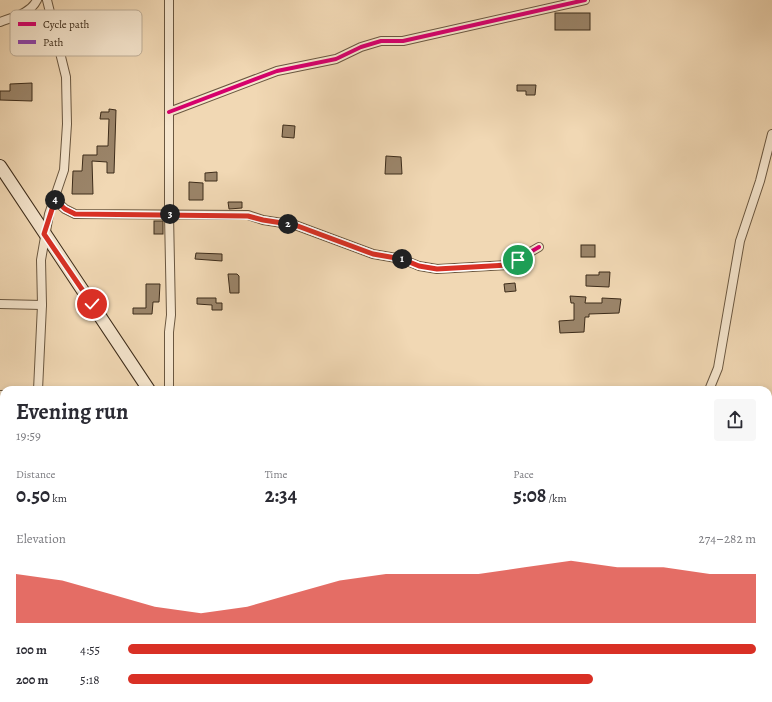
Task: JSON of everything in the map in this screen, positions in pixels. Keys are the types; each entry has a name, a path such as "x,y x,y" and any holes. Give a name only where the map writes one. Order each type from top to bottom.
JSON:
{"street":[{"path":"28,10 35,4 37,0"},
{"path":"47,0 49,10"},
{"path":"169,0 169,214 171,315 168,332 169,386"},
{"path":"169,112 262,75 336,59 361,47 381,41 403,41 586,0"},
{"path":"0,22 10,19"},
{"path":"38,386 42,305 41,260 44,234 64,170 68,96 66,77 61,56"},
{"path":"711,386 718,368 740,241 760,181 772,134"},
{"path":"0,166 146,386"},
{"path":"55,200 65,209 75,214 248,216 295,225 373,254 402,259 419,266 437,269 508,265 539,247"},
{"path":"0,304 42,305"}],"building":[{"path":"555,13 590,13 590,30 555,30"},
{"path":"32,83 32,101 0,100 0,91 10,91 10,84"},
{"path":"517,85 536,85 535,95 526,95 526,91 517,91"},
{"path":"109,109 116,110 114,173 107,173 107,162 92,161 93,194 72,194 73,171 82,171 83,155 97,155 97,146 108,146 109,119 100,119 101,112 109,112"},
{"path":"283,125 295,126 294,138 282,137"},
{"path":"386,156 401,157 402,174 385,174"},
{"path":"217,172 217,181 205,181 205,173"},
{"path":"189,182 203,183 203,200 189,200"},
{"path":"228,202 242,202 242,208 229,209"},
{"path":"154,221 163,221 163,234 154,234"},
{"path":"581,245 595,245 595,257 581,257"},
{"path":"196,253 222,254 222,261 195,259"},
{"path":"599,272 610,272 609,287 586,286 586,275 599,275"},
{"path":"228,274 237,274 239,276 239,293 230,293"},
{"path":"515,283 516,291 505,292 504,284"},
{"path":"146,284 160,284 159,302 153,302 152,314 133,314 133,308 146,308"},
{"path":"570,296 586,297 585,303 602,303 602,298 621,299 619,313 589,314 589,317 585,317 584,332 560,333 559,321 574,320 574,303 571,303"},
{"path":"197,298 216,298 216,303 222,303 222,310 212,310 212,305 197,304"}],"cycle path":[{"path":"169,112 277,71 336,59 361,47 381,41 403,41 585,0"},
{"path":"55,200 65,209 75,214 248,215 263,220 295,225 373,254 402,259 419,266 437,269 508,265 539,247"}],"route":[{"path":"92,304 44,234 49,214 55,200 65,209 75,214 248,216 263,220 276,221 295,225 342,244 373,254 402,259 419,266 437,269 508,265 518,260"}]}
